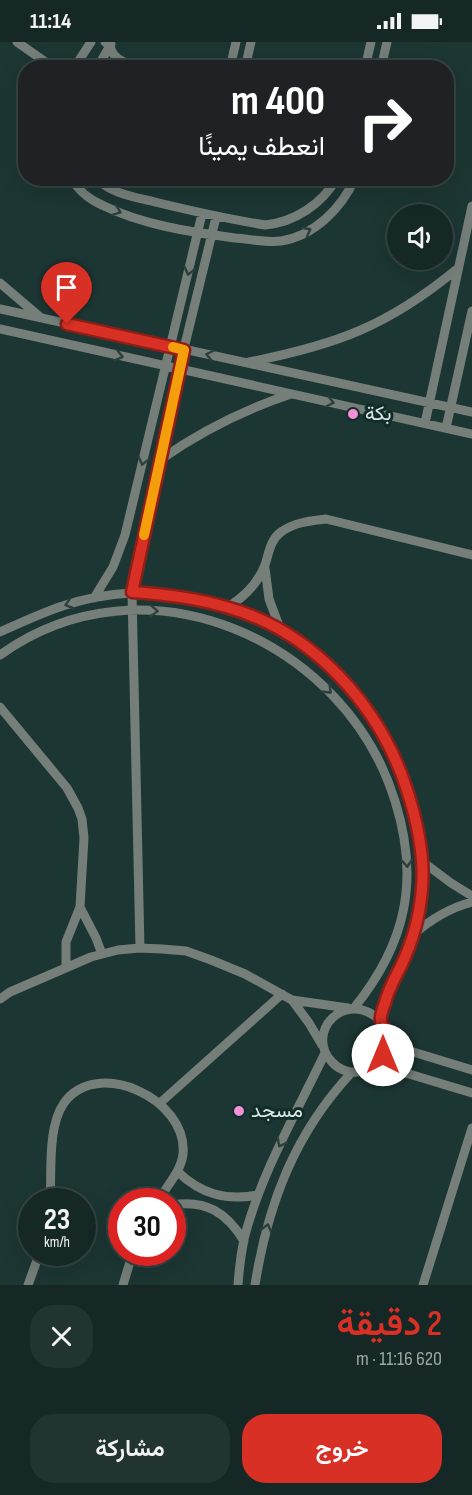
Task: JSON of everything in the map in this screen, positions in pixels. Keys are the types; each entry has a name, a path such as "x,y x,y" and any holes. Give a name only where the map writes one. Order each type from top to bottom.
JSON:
{"street":[{"path":"17,42 43,60"},
{"path":"79,60 91,42"},
{"path":"232,60 236,42"},
{"path":"247,60 251,42"},
{"path":"367,60 371,42"},
{"path":"383,60 387,42"},
{"path":"101,60 109,43"},
{"path":"109,43 112,54 118,60"},
{"path":"78,186 85,195 116,212 212,235 268,242 295,237 318,225 334,212 351,186"},
{"path":"106,186 110,189 202,214 265,225 275,224 302,213 327,193 332,186"},
{"path":"425,423 472,206"},
{"path":"94,598 120,551 202,214"},
{"path":"140,948 132,592 179,369 216,217"},
{"path":"245,363 312,349 344,339 413,303 457,268"},
{"path":"0,283 42,318"},
{"path":"0,309 472,412"},
{"path":"446,428 472,311"},
{"path":"0,329 472,434"},
{"path":"160,460 210,428 236,415 292,394"},
{"path":"281,631 269,599 265,566 269,547 280,532 302,522 326,519 472,555"},
{"path":"228,607 250,589 265,566"},
{"path":"0,632 70,602 132,592 166,594 228,607 281,631 324,661 350,687 372,716 390,747 403,777 413,807 423,862 423,886 414,934 392,983 381,1021"},
{"path":"0,655 44,630 98,614 133,610 165,611 196,616 225,625 270,645 304,668 336,697 359,724 377,754 390,783 406,845 407,890 404,912 390,954 380,973 352,1008 340,1012 331,1019 326,1028 323,1038 325,1051 274,1156 258,1195 244,1241 238,1285"},
{"path":"0,707 67,788 78,808 84,838 80,907 66,942 66,968"},
{"path":"423,862 472,896"},
{"path":"414,934 445,912 472,902"},
{"path":"80,907 102,954"},
{"path":"0,999 10,992 102,954 140,948 186,951 245,974 292,1000 322,1006 364,1009 381,1021 386,1032 387,1044 383,1055 376,1064 361,1072 341,1069 332,1062 309,1023 292,1000"},
{"path":"160,1103 282,994"},
{"path":"387,1044 472,1070"},
{"path":"376,1064 472,1093"},
{"path":"255,1285 260,1251 272,1209 291,1161 317,1114 352,1072"},
{"path":"51,1188 52,1150 57,1118 64,1103 76,1091 92,1084 127,1087 144,1093 160,1103 173,1116 181,1134 183,1153 177,1172 167,1188"},
{"path":"423,1285 472,1128"},
{"path":"177,1172 197,1188 209,1193 233,1198 258,1195"},
{"path":"204,1205 209,1193"},
{"path":"186,1202 204,1205 221,1213 234,1225 244,1241"},
{"path":"28,1285 35,1266"},
{"path":"123,1285 129,1266"}],"slow traffic":[{"path":"144,535 184,350 173,347"}],"place":[{"name":"بكة","path":"353,414"},
{"name":"مسجد","path":"239,1111"}],"route":[{"path":"67,324 184,350 132,592 166,594 228,607 255,618 299,642 324,661 350,687 372,716 390,747 403,777 420,838 423,886 414,934 385,1002 381,1021 386,1032 387,1044 383,1055"}]}
